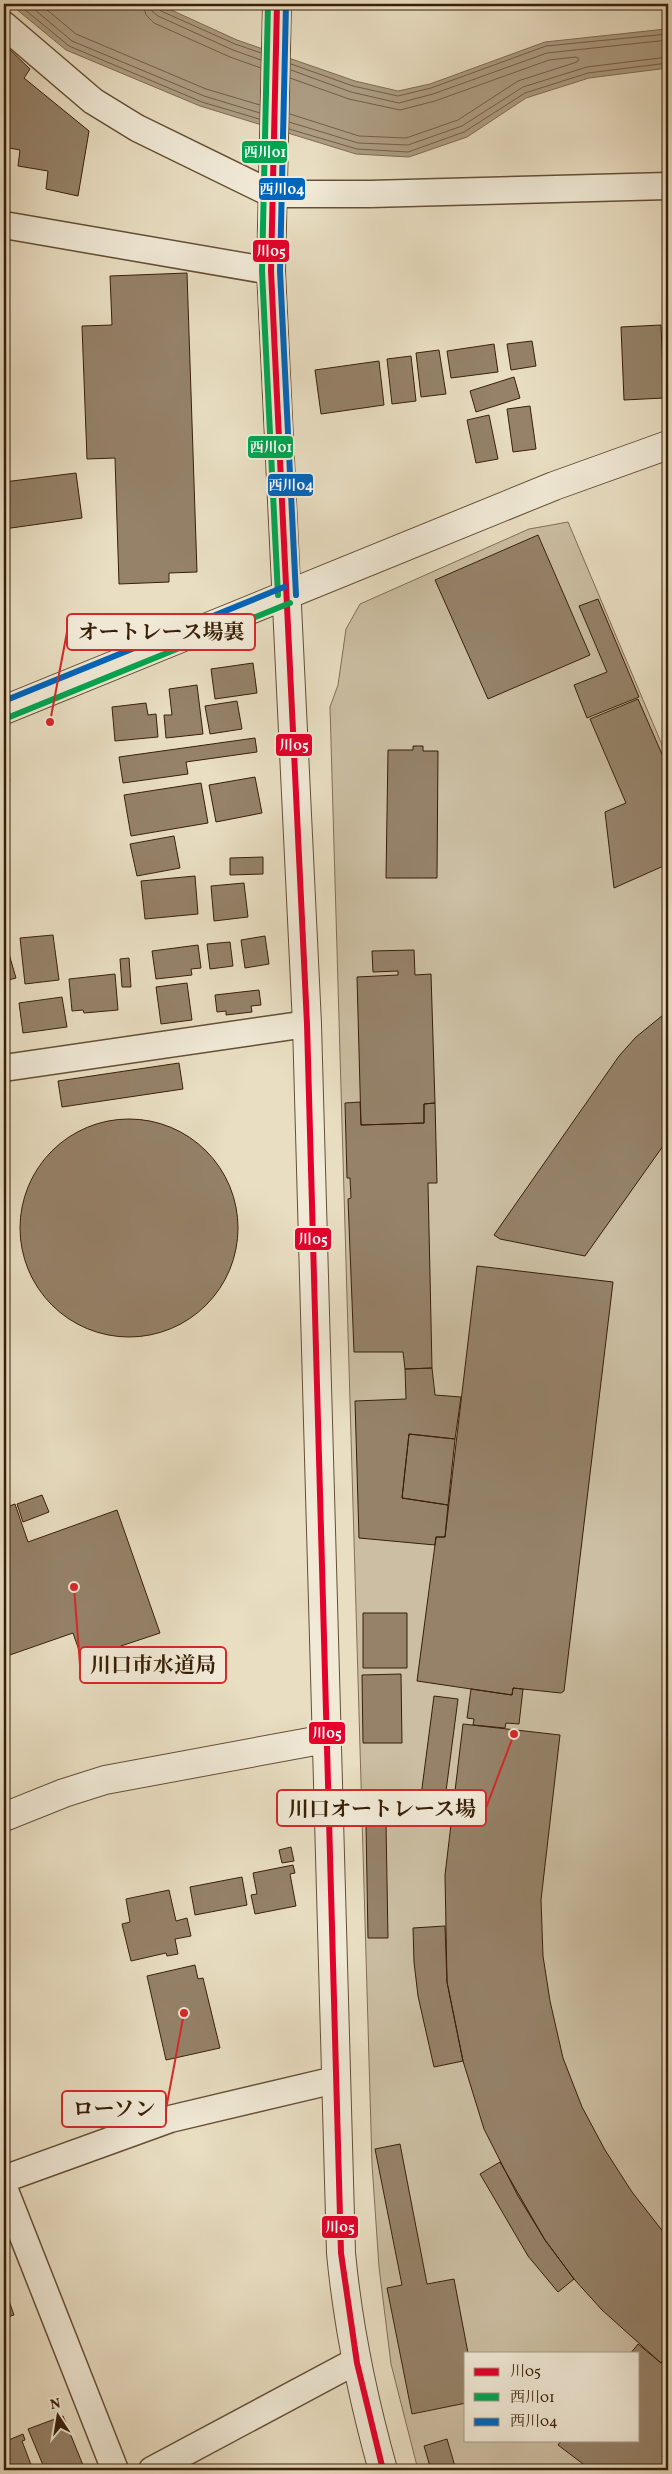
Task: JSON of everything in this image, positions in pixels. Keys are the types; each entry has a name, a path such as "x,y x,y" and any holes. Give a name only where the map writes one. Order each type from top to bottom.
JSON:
{"street":[{"path":"277,4 272,271 307,1024 341,2254 346,2311 356,2361 384,2470"},
{"path":"4,25 93,101 130,124 272,194 380,194 668,186"},
{"path":"4,225 272,271"},
{"path":"4,710 554,486 668,445"},
{"path":"4,1068 307,1024"},
{"path":"4,1817 64,1793 105,1780 326,1739"},
{"path":"4,2179 170,2119 335,2080"},
{"path":"4,2188 115,2470"},
{"path":"152,2470 356,2361"}],"shaded area":[{"path":"568,522 668,759 668,2470 418,2470 391,2364 379,2267 372,2164 330,707 338,685 346,629 360,604 529,529"}],"water":[{"path":"10,4 158,4 237,40 355,81 398,91 430,84 545,42 666,29 668,29 668,68 589,78 526,98 467,137 409,157 356,154 200,106 66,50"}],"building":[{"path":"5,45 30,69 24,78 89,131 78,196 46,189 48,171 18,166 20,150 4,147"},
{"path":"187,273 197,572 169,573 169,582 119,584 115,458 87,459 82,326 112,325 110,276"},
{"path":"661,325 664,398 624,400 621,327"},
{"path":"532,341 536,366 511,370 507,344"},
{"path":"494,344 498,372 451,378 447,351"},
{"path":"439,350 446,394 421,397 416,353"},
{"path":"411,356 416,401 392,404 387,359"},
{"path":"379,361 384,405 321,414 315,370"},
{"path":"514,377 520,398 476,412 470,391"},
{"path":"530,406 536,449 513,452 507,409"},
{"path":"489,415 498,459 476,463 467,420"},
{"path":"76,473 82,518 4,529 4,482"},
{"path":"538,535 590,655 488,699 435,580"},
{"path":"598,599 639,697 587,718 574,685 607,672 579,606"},
{"path":"253,663 257,693 215,699 211,669"},
{"path":"197,685 203,734 166,738 164,715 172,715 169,689"},
{"path":"638,699 668,768 668,864 614,888 605,812 626,803 590,719"},
{"path":"237,701 242,729 210,734 205,706"},
{"path":"146,703 148,715 156,714 158,737 115,741 112,707"},
{"path":"255,738 257,752 186,762 188,774 123,783 119,757"},
{"path":"413,746 423,746 423,751 438,751 437,878 386,878 388,750 413,750"},
{"path":"4,766 10,781 4,784"},
{"path":"255,777 262,813 216,822 209,785"},
{"path":"201,783 208,823 131,836 124,795"},
{"path":"174,836 180,868 137,876 130,844"},
{"path":"263,857 263,874 230,875 230,858"},
{"path":"195,876 198,914 145,919 141,881"},
{"path":"244,883 248,917 214,921 211,886"},
{"path":"53,935 59,980 25,984 20,938"},
{"path":"265,936 269,964 245,968 241,940"},
{"path":"230,942 233,966 210,969 207,944"},
{"path":"198,945 201,968 191,969 192,975 156,979 152,951"},
{"path":"7,947 16,978 4,981 4,948"},
{"path":"414,950 415,975 431,974 435,1103 424,1104 424,1123 361,1125 357,977 398,975 398,971 373,972 372,951"},
{"path":"129,958 131,987 122,987 120,959"},
{"path":"115,974 118,1010 84,1013 83,1010 72,1011 69,979"},
{"path":"187,983 192,1020 161,1024 156,987"},
{"path":"259,990 261,1005 251,1006 252,1012 226,1015 226,1011 217,1012 215,995"},
{"path":"62,997 67,1027 23,1033 19,1003"},
{"path":"668,1011 668,1139 585,1256 500,1239 494,1235 619,1056 636,1037"},
{"path":"179,1063 183,1089 62,1107 58,1081"},
{"path":"360,1102 361,1125 424,1123 424,1104 435,1103 437,1183 428,1183 432,1368 405,1369 403,1352 354,1352 348,1199 351,1198 350,1178 347,1178 345,1103"},
{"path":"118,1119 140,1119 171,1127 190,1137 206,1151 220,1167 230,1186 238,1217 234,1260 230,1270 220,1289 206,1305 190,1319 161,1333 140,1337 118,1337 97,1333 68,1319 38,1289 24,1260 20,1239 20,1217 24,1196 38,1167 68,1137 97,1123"},
{"path":"477,1266 613,1282 564,1691 561,1693 513,1688 512,1695 417,1681 436,1537 445,1537"},
{"path":"432,1368 435,1395 461,1397 455,1439 409,1434 402,1498 448,1505 445,1537 436,1537 435,1545 359,1538 355,1401 406,1399 405,1369"},
{"path":"409,1434 455,1439 448,1505 402,1498"},
{"path":"42,1495 49,1512 23,1522 17,1504"},
{"path":"15,1504 28,1542 117,1510 160,1633 82,1659 73,1633 4,1657 4,1508"},
{"path":"363,1613 407,1613 407,1668 363,1668"},
{"path":"401,1674 402,1743 363,1743 362,1675"},
{"path":"513,1688 523,1689 519,1724 506,1723 505,1728 473,1725 474,1719 467,1718 471,1689 512,1695"},
{"path":"434,1696 458,1699 442,1822 418,1819"},
{"path":"463,1724 560,1735 541,1900 543,1956 550,2001 563,2058 582,2107 605,2150 632,2192 668,2238 668,2354 661,2363 602,2310 574,2279 545,2240 518,2196 484,2129 463,2061 447,1982 445,1875"},
{"path":"366,1823 386,1823 388,1938 368,1938"},
{"path":"291,1847 294,1861 282,1863 279,1850"},
{"path":"293,1865 295,1873 290,1874 296,1906 255,1914 251,1895 257,1894 253,1873"},
{"path":"242,1877 247,1905 195,1915 190,1887"},
{"path":"169,1890 176,1921 187,1918 191,1936 175,1939 178,1954 167,1956 166,1953 131,1961 122,1924 130,1922 126,1899"},
{"path":"445,1926 447,1982 463,2061 434,2067 418,1996 413,1928"},
{"path":"195,1965 198,1979 203,1978 220,2048 166,2060 147,1976"},
{"path":"400,2144 427,2284 454,2279 468,2352 464,2352 464,2403 412,2414 387,2288 402,2285 375,2149"},
{"path":"500,2162 545,2240 574,2279 558,2292 528,2256 480,2174"},
{"path":"4,2287 14,2315 4,2318"},
{"path":"638,2344 661,2363 668,2354 668,2470 591,2470 558,2445 560,2442 640,2442 640,2352 632,2352"},
{"path":"63,2416 85,2470 45,2470 28,2429"},
{"path":"23,2434 25,2440 22,2441 33,2470 4,2470 4,2442"},
{"path":"447,2439 456,2470 431,2470 424,2446"}],"transit line":[{"name":"西川01","path":"268,4 262,271 278,595"},
{"name":"川05","path":"277,4 271,271 307,1024 341,2253 357,2363 383,2470"},
{"name":"西川04","path":"286,4 280,271 296,595"},
{"name":"西川04","path":"4,701 284,587"},
{"name":"西川01","path":"7,718 290,603"}],"place":[{"name":"オートレース場裏","path":"50,722"},
{"name":"川口市水道局","path":"74,1587"},
{"name":"川口オートレース場","path":"514,1734"},
{"name":"ローソン","path":"184,2013"}]}
